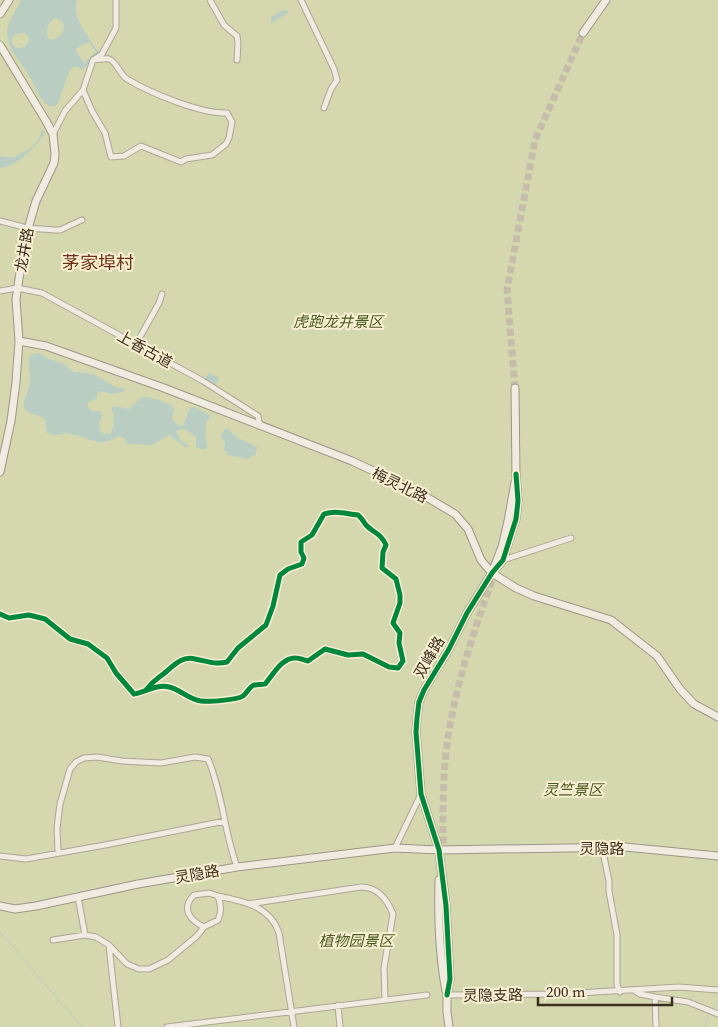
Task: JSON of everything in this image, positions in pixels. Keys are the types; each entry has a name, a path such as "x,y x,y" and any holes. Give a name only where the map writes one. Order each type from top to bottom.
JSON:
{"street":[{"path":"0,14 9,0"},
{"path":"53,134 65,111 83,90 93,60 102,54 116,28 116,0"},
{"path":"210,0 224,25 237,36 237,60"},
{"path":"301,0 337,80 331,89 324,108"},
{"path":"583,33 606,0"},
{"name":"龙井路","path":"0,45 53,134 55,154 54,162 36,201 27,228 17,288 16,321 18,341 16,382 11,421 0,472"},
{"path":"83,90 92,111 105,133 111,157 124,156 141,146 181,162 217,152 226,144 229,138 232,122 226,113 208,112 166,98 124,78 108,59 93,60"},
{"path":"0,221 27,228 60,230 82,220"},
{"name":"上香古道","path":"0,290 17,288 42,293 203,381 258,416 260,427"},
{"path":"136,344 162,294"},
{"name":"梅灵北路","path":"18,341 46,346 132,376 352,462 418,492 455,514 468,529 481,560 492,573 516,588 534,596 611,620 657,656 680,689 694,704 718,718"},
{"path":"492,573 503,560 516,519 518,500 515,388"},
{"path":"506,541 514,506 516,474"},
{"path":"492,573 502,547 516,474"},
{"path":"503,560 571,538"},
{"name":"双峰路","path":"447,996 450,979 446,906 439,850 421,794 416,732 419,702 467,613 492,573"},
{"path":"58,852 57,822 70,769 76,762 84,758 97,757 122,762 161,763 195,757 208,759 212,768 230,847 237,867"},
{"path":"396,848 421,794"},
{"path":"0,856 26,859 225,821"},
{"path":"602,847 617,935 617,985 620,992"},
{"name":"灵隐路","path":"0,906 14,909 138,884 237,867 396,848 439,850 626,847 718,856"},
{"path":"248,904 361,887 369,887 379,892 390,906 393,914 384,968 385,1000"},
{"path":"204,927 189,916 189,903 194,895 201,893 209,893 248,904 270,915 277,925 294,1027"},
{"path":"53,940 85,935 96,937 109,945 127,964 139,969 149,969 159,966 168,960 197,936 204,927 214,923 219,918 221,906 218,896"},
{"path":"78,897 85,935"},
{"path":"444,920 449,1027"},
{"path":"109,945 118,1027"},
{"name":"灵隐支路","path":"447,996 620,992 679,987 718,990"},
{"path":"635,990 640,994 655,998 688,1002 713,1013"},
{"path":"167,1027 191,1026 230,1019 427,995"},
{"path":"655,998 656,1027"},
{"path":"338,1005 340,1027"},
{"path":"230,1019 231,1027"}],"green space":[{"name":"虎跑龙井景区","path":"0,0 718,0 718,1027 0,1027"}],"shaded area":[{"path":"21,0 77,0 76,7 79,21 99,53 82,70 75,66 70,69 59,101 55,106 49,106 42,100 30,77 9,45 7,28","holes":["55,18 63,22 64,28 62,33 52,40 48,38 47,30 49,24","24,33 28,36 27,45 20,48 14,47 12,40 15,34","89,42 96,52 84,63 75,49"]},
{"path":"283,10 288,11 288,13 271,24 271,17"},
{"path":"42,129 45,133 25,155 13,164 0,168 0,156 13,158 31,148 40,137"},
{"path":"39,353 49,359 62,363 74,372 95,375 117,388 124,388 125,391 113,394 99,391 97,398 88,403 87,406 91,410 101,411 100,431 105,434 110,434 113,429 114,414 112,407 129,409 142,397 146,397 160,400 172,406 174,408 172,419 179,426 183,426 190,408 194,407 210,415 206,422 207,448 204,450 196,447 196,437 185,429 176,432 180,439 189,447 185,447 169,435 152,445 127,444 124,438 119,436 109,441 99,442 75,435 47,433 43,418 26,411 24,408 24,401 30,383 29,358 33,354"},
{"path":"209,373 219,378 215,387 204,380"},
{"path":"227,428 236,437 257,447 256,454 248,459 228,455 224,450 225,443 221,436"}],"waterway":[{"path":"0,932 82,1027"},
{"path":"711,1010 718,1001"},
{"path":"704,1027 709,1014"}],"tunnel":[{"path":"515,388 507,290 535,140 583,33"},
{"path":"443,854 444,777 453,710 469,649 496,569"}],"cycle path":[{"path":"447,995 450,979 446,906 439,850 421,794 416,732 419,702 467,613 492,573 503,560 516,519 518,501 516,474"},
{"path":"0,614 9,618 29,615 45,619 70,639 88,644 107,658 116,673 134,694 165,686 173,688 192,699 201,701 235,699 243,696 254,685 265,684 286,660 299,658 308,661 325,649 348,655 363,654 389,667 398,668 403,661 399,643 400,633 393,623 400,603 400,595 396,579 382,568 383,552 386,545 384,541 358,515 337,512 324,514 312,535 301,542 301,552 304,558 302,564 288,569 280,575 273,606 266,625 238,648 227,662 215,663 191,658 183,660 176,663 146,690"}],"district":[{"name":"茅家埠村","path":"98,262"}],"park label":[{"name":"灵竺景区","path":"573,789"},
{"name":"植物园景区","path":"356,940"}]}
